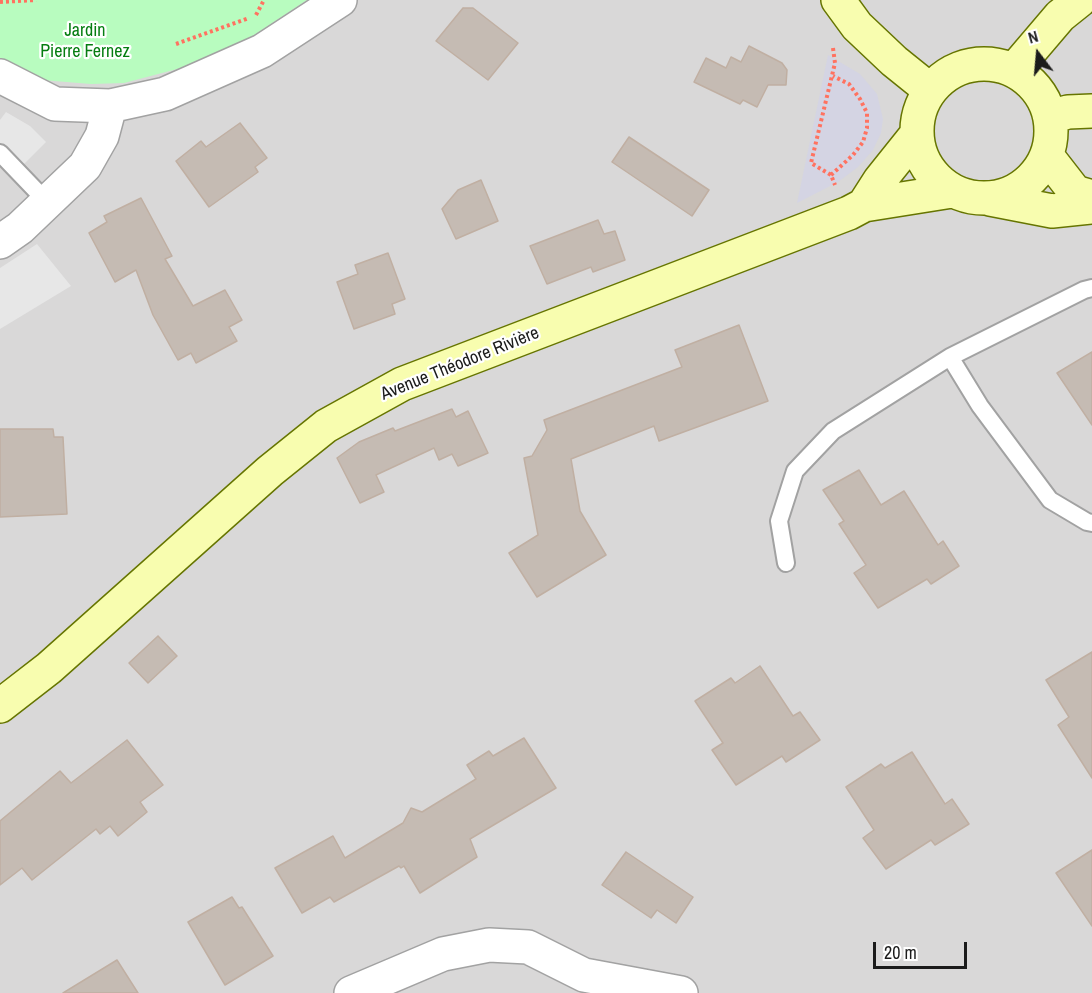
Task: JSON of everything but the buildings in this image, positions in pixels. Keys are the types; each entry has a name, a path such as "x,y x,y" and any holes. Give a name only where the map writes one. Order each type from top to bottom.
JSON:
{"main road":[{"path":"838,0 857,26 894,61 930,90"},
{"path":"1014,70 1060,16 1080,0"},
{"path":"988,198 1007,195 1023,186 1037,173 1047,156 1052,137 1050,117 1043,98 1031,82 1014,70 992,63 968,65 947,74 930,90 921,104 916,135 921,158 934,177 952,191 970,197 988,198 1052,211 1092,207"},
{"path":"1050,117 1068,112 1092,111"},
{"path":"856,209 916,135"},
{"path":"1047,156 1076,192 1092,197"},
{"name":"Avenue Théodore Rivière","path":"0,706 49,668 270,471 326,426 402,384 856,209 952,191"}],"street":[{"path":"0,76 56,104 110,106 165,94 262,51 340,0"},
{"path":"0,242 20,228 85,166 102,136 110,106"},
{"path":"351,993 443,954 489,945 528,947 579,984 681,993"}],"lane":[{"path":"0,153 47,202"},
{"path":"786,562 779,521 795,471 833,431 950,357 1092,288"},
{"path":"950,357 980,406 1050,500 1086,522 1092,523"}],"path":[{"path":"0,2 36,0"},
{"path":"176,44 256,15 264,0"},
{"path":"832,42 836,63 811,163 831,175 856,209"},
{"path":"831,175 858,149 863,142 867,128 867,113 860,99 849,84 832,76"}],"shaded area":[{"path":"0,0 1092,0 1092,993 0,993"},
{"path":"828,55 860,74 877,94 883,119 881,133 873,150 858,167 838,182 797,203"},
{"path":"6,112 30,126 46,142 18,170 0,153 0,120"},
{"path":"37,244 71,286 0,329 0,268"}],"green space":[{"name":"Jardin Pierre Fernez","path":"0,0 307,0 239,45 200,63 124,83 91,84 42,80 0,61"}]}
